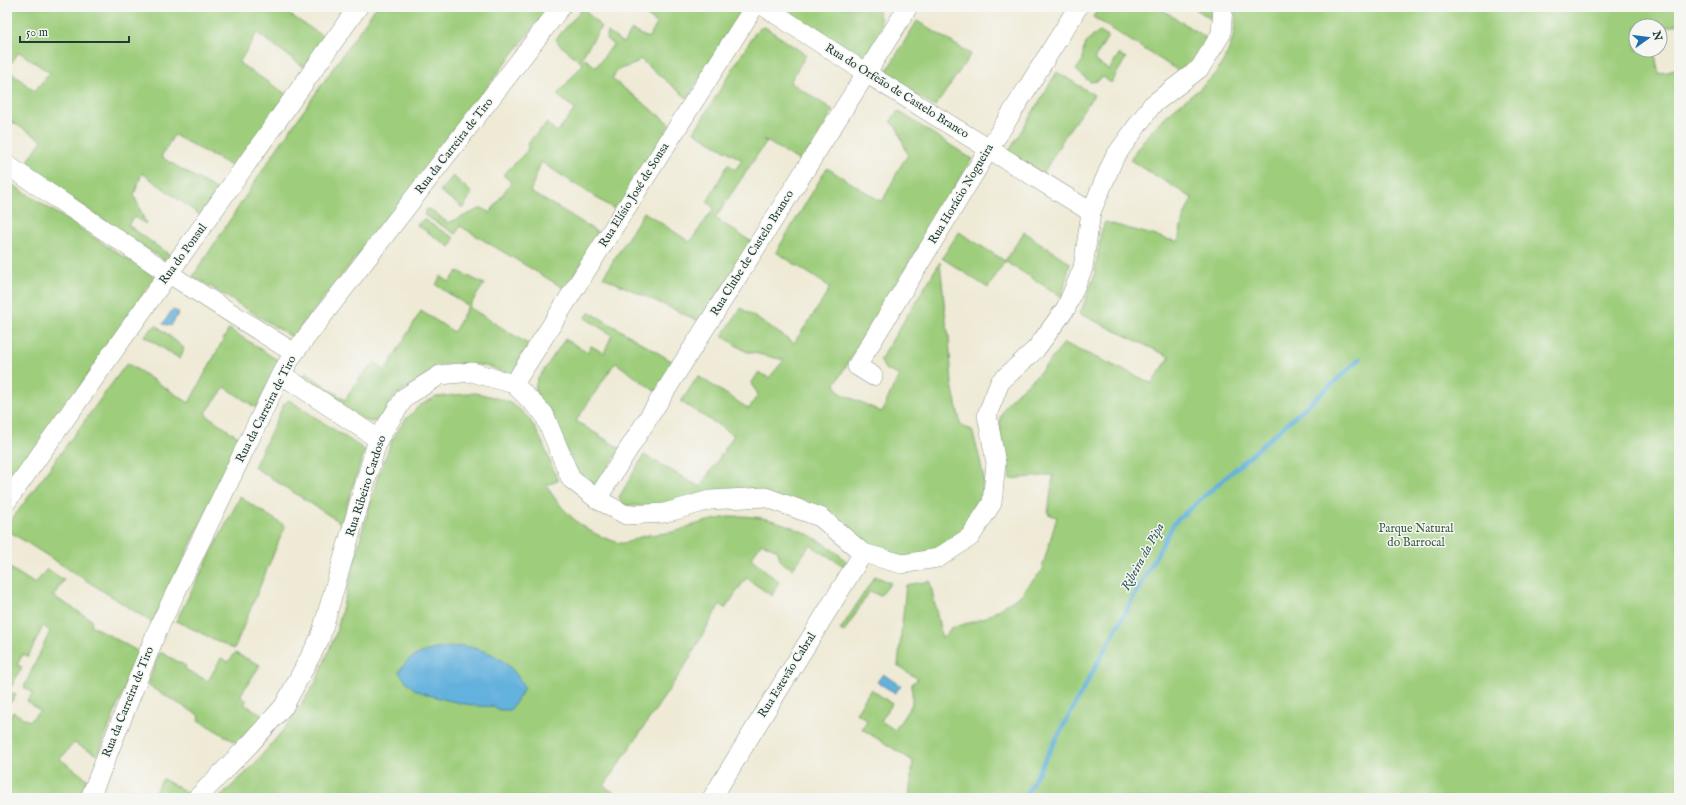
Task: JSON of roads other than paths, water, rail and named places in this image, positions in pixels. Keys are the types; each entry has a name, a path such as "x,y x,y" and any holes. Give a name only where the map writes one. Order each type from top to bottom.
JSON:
{"street":[{"name":"Rua do Ponsul","path":"7,501 358,7"},
{"name":"Rua da Carreira de Tiro","path":"90,798 157,631 281,374 294,353 561,7"},
{"name":"Rua Elísio José de Sousa","path":"514,384 754,7"},
{"name":"Rua do Orfeão de Castelo Branco","path":"765,7 866,73 1091,212"},
{"name":"Rua Clube de Castelo Branco","path":"597,499 908,7"},
{"name":"Rua Horácio Nogueira","path":"873,376 856,366 1078,7"},
{"path":"863,552 902,564 938,558 970,537 992,503 996,463 987,415 1000,382 1036,349 1066,308 1083,268 1091,212 1114,158 1152,105 1200,68 1221,34 1223,7"},
{"path":"7,165 168,273 294,353"},
{"name":"Rua Ribeiro Cardoso","path":"197,798 249,745 284,706 320,638 378,439 405,397 440,375 472,372 514,384 544,414 571,479 597,499 626,515 665,513 710,500 765,497 820,517 863,552"},
{"path":"281,374 378,439"},
{"name":"Rua Estevão Cabral","path":"712,798 863,552"}],"water":[{"path":"172,310 179,312 171,326 163,324"},
{"path":"461,646 490,653 505,663 512,670 524,687 520,696 510,710 499,710 492,707 464,704 430,695 413,688 399,672 410,659 418,655 435,649"},
{"path":"883,674 901,686 895,693 877,682"}],"waterway":[{"name":"Ribeira da Pipa","path":"1024,798 1174,523 1360,359"}],"park label":[{"name":"Parque Natural do Barrocal","path":"1416,535"}]}
